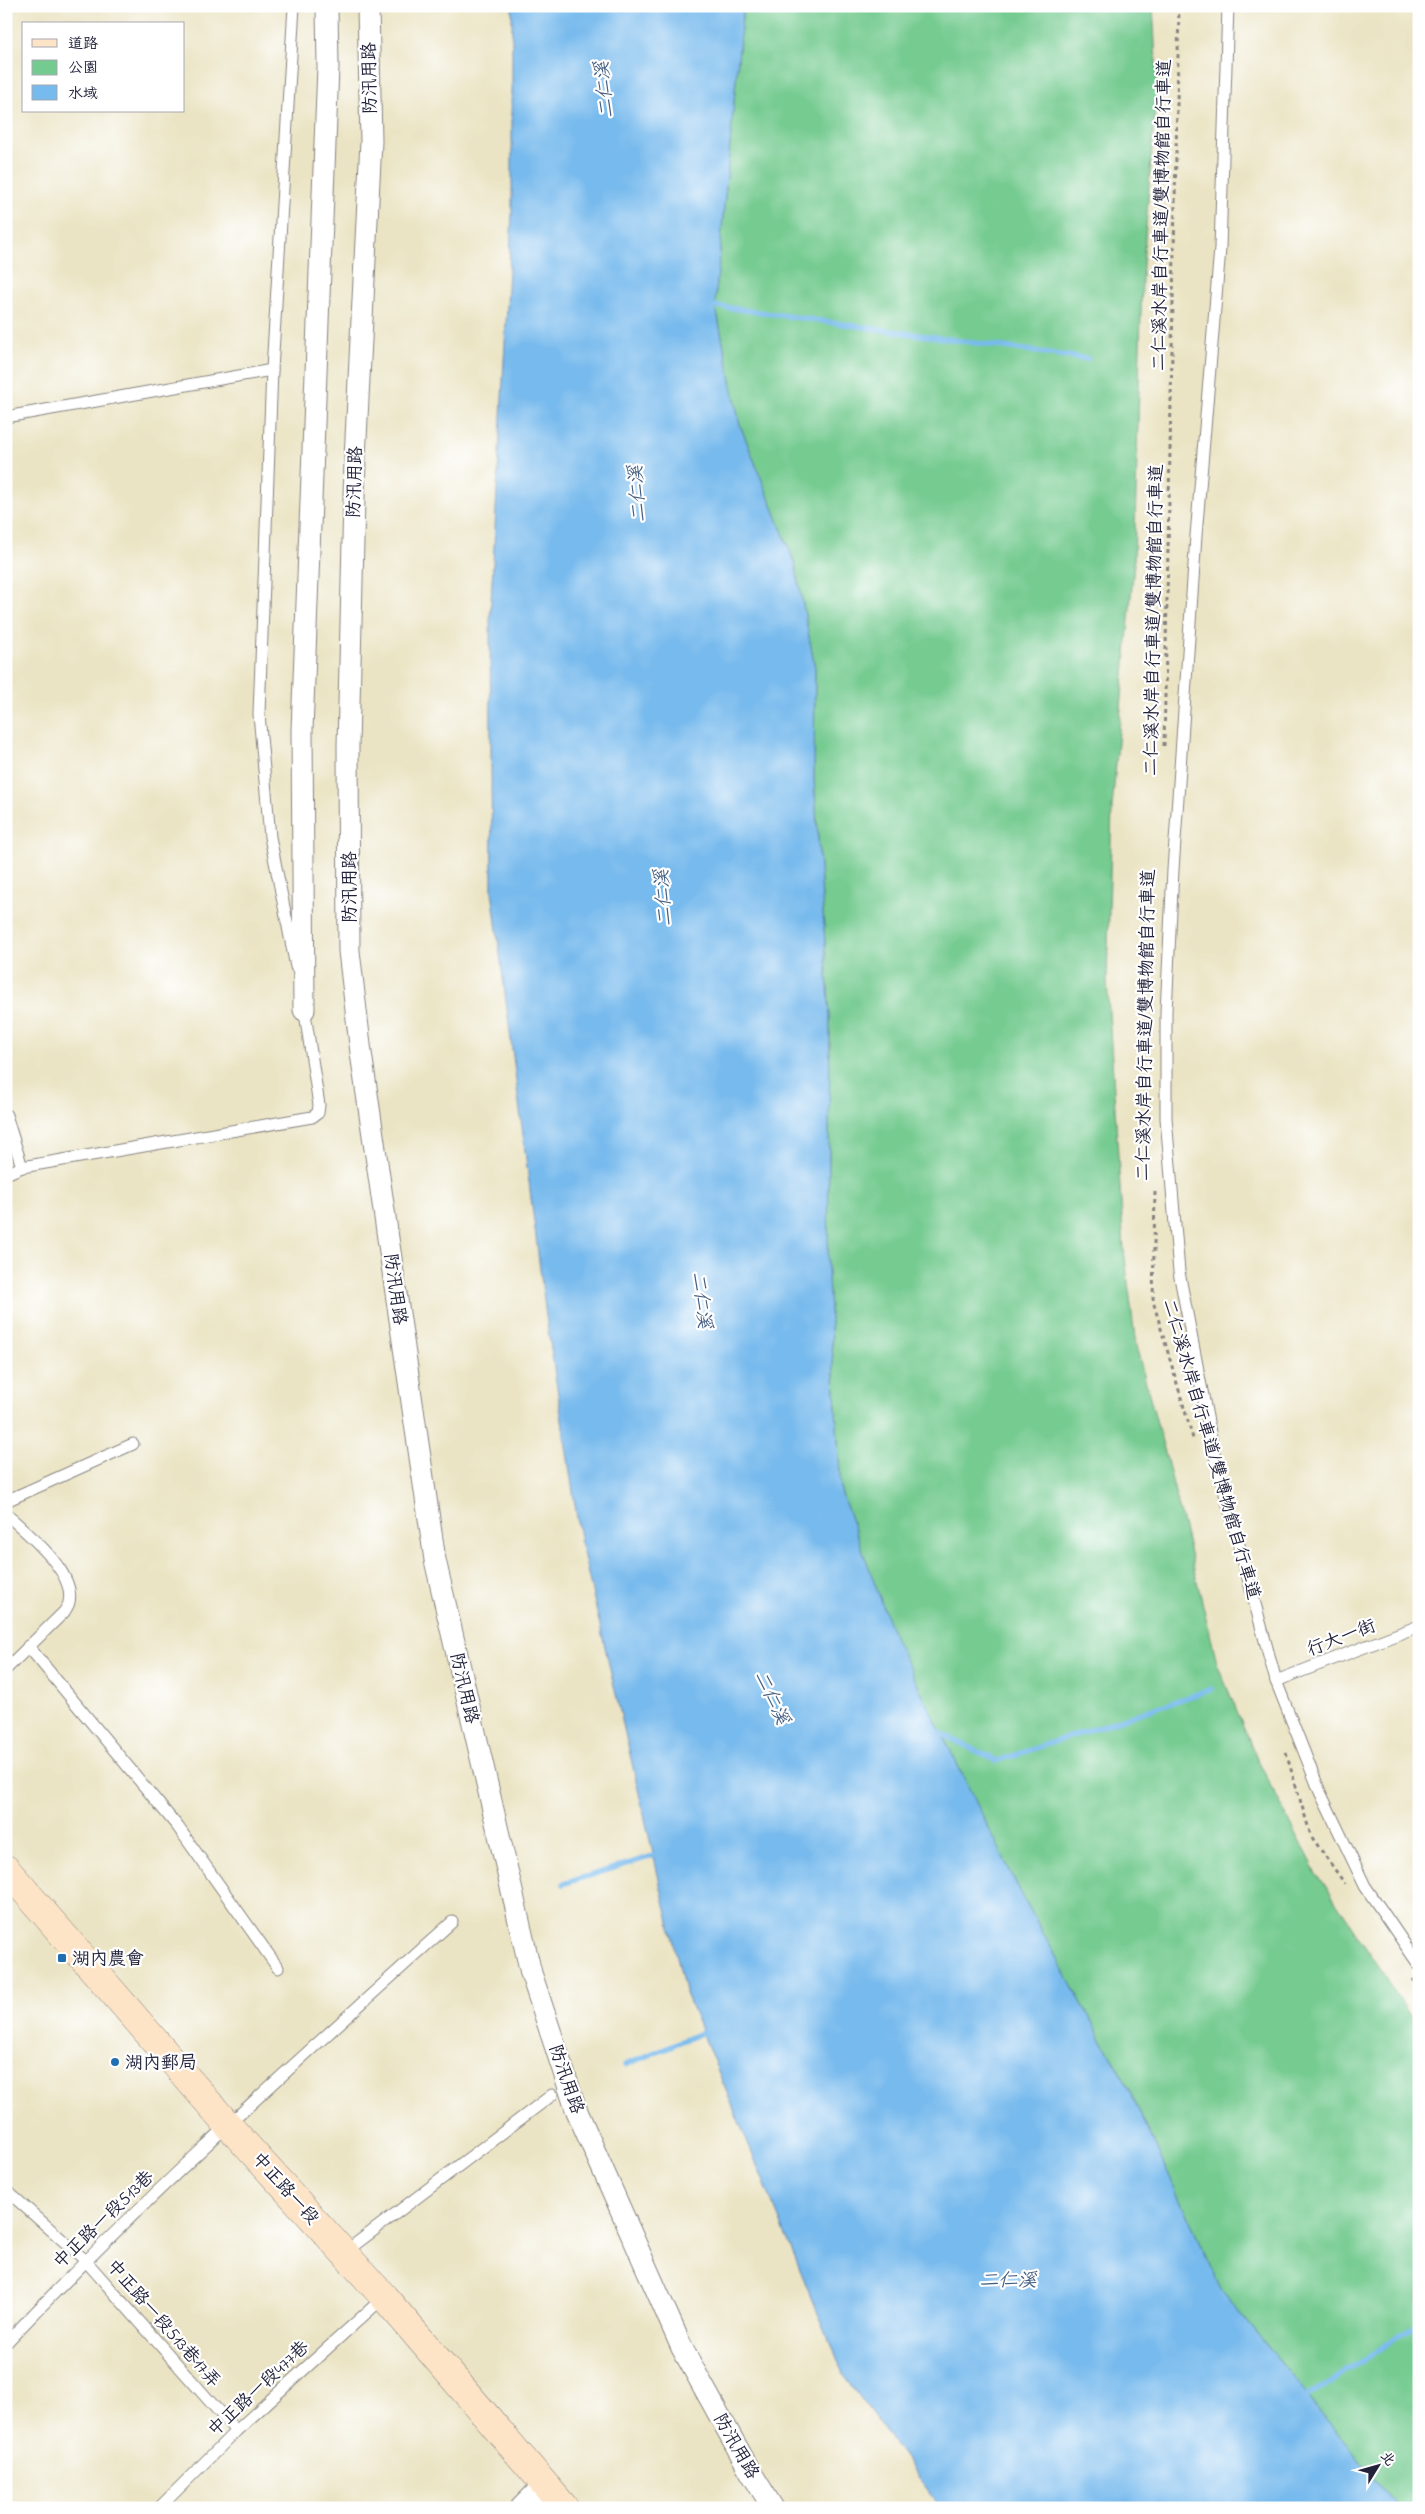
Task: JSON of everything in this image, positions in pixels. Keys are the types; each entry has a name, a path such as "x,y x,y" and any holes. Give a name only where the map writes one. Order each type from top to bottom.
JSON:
{"street":[{"path":"304,1010 302,730 328,67 327,6"},
{"name":"防汛用路","path":"368,6 370,141 355,458 348,746 349,950 362,1063 435,1560 531,1973 576,2109 682,2348 750,2471 773,2508"},
{"name":"中正路一段","path":"6,1869 228,2124 345,2252 565,2508"},
{"path":"521,2508 544,2485"}],"lane":[{"path":"6,1174 22,1167 312,1117 318,1113 319,1105 304,1010 270,837 259,714 272,370 294,6"},
{"path":"1228,6 1220,248 1173,870 1166,1012 1166,1118 1179,1272 1212,1443 1276,1681 1320,1792 1365,1886 1419,1965"},
{"path":"6,417 272,370"},
{"path":"6,1115 22,1167"},
{"path":"6,1501 133,1444"},
{"path":"6,1514 45,1551 61,1572 68,1589 70,1603 64,1612 6,1668"},
{"name":"行大一街","path":"1276,1681 1419,1626"},
{"path":"28,1646 178,1827 278,1968"},
{"name":"中正路一段513巷","path":"6,2343 85,2260 228,2124 452,1922"},
{"path":"345,2252 552,2095"},
{"name":"中正路一段513巷17弄","path":"6,2190 85,2260 236,2431"},
{"name":"中正路一段477巷","path":"159,2508 236,2431 384,2297"}],"path":[{"name":"二仁溪水岸自行車道/雙博物館自行車道","path":"1164,753 1179,6"},
{"name":"二仁溪水岸自行車道/雙博物館自行車道","path":"1155,1182 1153,1301 1195,1445"},
{"path":"1285,1750 1310,1836 1350,1891"},
{"path":"1407,1970 1419,1986"}],"green space":[{"path":"743,6 1153,6 1157,82 1142,278 1134,564 1112,808 1107,980 1124,1250 1136,1346 1167,1460 1218,1666 1257,1759 1317,1873 1419,2029 1419,2508 1398,2508 1221,2289 1129,2089 1023,1897 895,1641 841,1492 828,1277 830,1017 814,779 815,668 795,563 740,425 715,303"}],"water":[{"name":"二仁溪","path":"512,6 743,6 715,303 740,425 795,563 815,668 814,779 830,1017 828,1277 841,1492 896,1641 1023,1897 1129,2089 1221,2289 1398,2508 941,2508 843,2374 685,1991 581,1544 546,1316 492,891 490,620 512,214"}],"waterway":[{"path":"709,305 1088,359"},
{"path":"936,1731 997,1761 1212,1689"},
{"path":"563,1884 659,1854"},
{"path":"625,2065 708,2030"},
{"path":"1302,2400 1419,2323"}],"place":[{"name":"湖內農會","path":"62,1958"},
{"name":"湖內郵局","path":"115,2062"}]}
